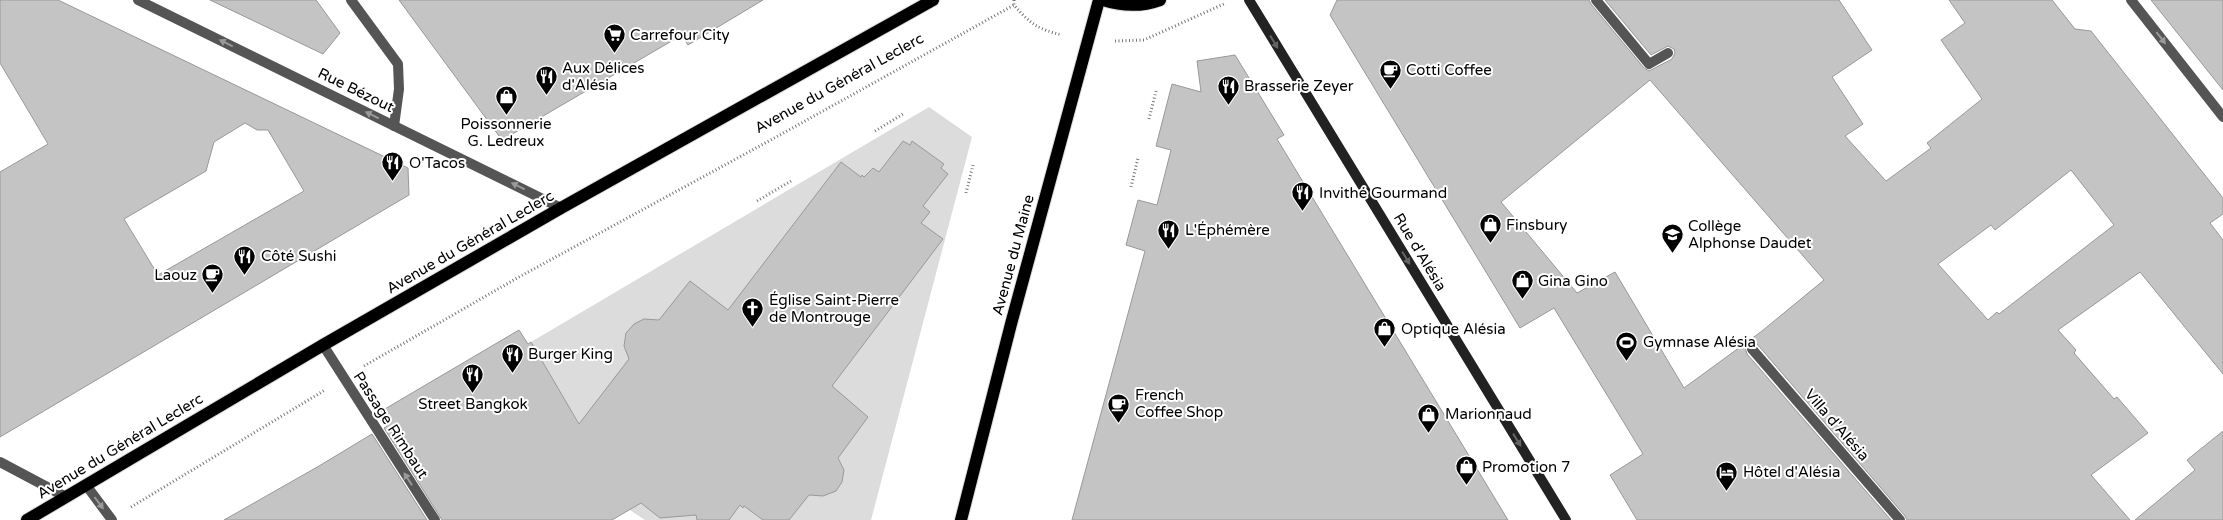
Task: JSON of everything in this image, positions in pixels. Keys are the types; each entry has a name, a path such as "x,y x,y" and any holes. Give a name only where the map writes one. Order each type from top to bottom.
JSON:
{"main road":[{"name":"Avenue du Général Leclerc","path":"27,520 323,345 561,208 933,0"},
{"name":"Avenue du Maine","path":"961,520 1011,324 1099,0"},
{"path":"1103,0 1117,4 1135,5 1160,0"},
{"name":"Rue d'Alésia","path":"1249,0 1566,520"}],"street":[{"name":"Rue Bézout","path":"138,0 561,208"},
{"path":"350,0 398,64 399,89 394,126"},
{"path":"1596,0 1649,64 1668,52"},
{"path":"2130,0 2223,117"},
{"name":"Passage Rimbaut","path":"323,345 435,520"},
{"name":"Villa d'Alésia","path":"1752,349 1900,520"},
{"path":"0,462 66,497"},
{"path":"86,485 112,519"}],"path":[{"path":"1014,0 1014,5 1028,22 1042,30"},
{"name":"Avenue du Général Leclerc","path":"112,519 344,378 519,276 778,136 1014,5"},
{"path":"1105,41 1144,40 1217,8"},
{"path":"1149,119 1156,91"},
{"path":"875,131 903,114"},
{"path":"1131,187 1138,158"},
{"path":"966,193 973,165"},
{"path":"757,201 791,181"}],"shaded area":[{"name":"Église Saint-Pierre de Montrouge","path":"929,107 972,137 871,520 645,520 630,510 531,342"}],"building":[{"path":"0,0 58,0 408,168 409,195 0,437 0,172 48,144 0,63","holes":["245,123 257,130 268,130 304,191 158,275 124,219 206,171 214,142"]},
{"path":"210,0 316,0 340,33 323,54"},
{"path":"399,0 763,0 688,45 682,35 502,140"},
{"path":"1337,0 1589,0 1644,68 1649,71 1672,59 1675,53 1674,49 1668,46 1651,55 1605,0 1839,0 1872,50 1832,77 1863,124 1845,136 1886,181 1931,148 1927,143 1982,99 1941,40 1965,23 1949,0 2052,0 2075,29 2091,31 2223,198 2223,214 2210,223 2223,240 2223,374 2140,272 2058,330 2076,350 2074,353 2114,399 2117,397 2148,433 2091,475 2130,520 1907,520 1757,344 1750,342 1745,347 1747,354 1891,520 1637,520 1610,475 1643,454 1554,308 1520,328 1330,15","holes":["1650,80 1824,280 1762,331 1684,388 1615,272 1577,293 1501,202","2071,170 2114,225 1999,314 1997,312 1988,320 1938,264 1991,225 1995,230"]},
{"path":"2151,0 2223,0 2223,90"},
{"path":"1235,55 1284,135 1277,139 1508,520 1072,520 1145,251 1126,245 1138,200 1157,205 1171,150 1156,146 1172,84 1201,92 1197,61"},
{"name":"Église Saint-Pierre de Montrouge","path":"903,141 910,145 912,141 944,164 941,168 948,174 923,206 930,212 921,223 943,239 832,386 868,417 838,458 844,470 842,482 836,491 823,496 809,495 789,520 763,520 740,505 729,520 697,520 696,515 660,518 641,503 612,520 442,520 384,428 387,426 378,413 519,330 528,344 531,342 579,424 629,359 624,346 626,333 634,324 644,319 659,320 690,281 728,310 841,162 861,177 862,175 864,177 873,168 879,172"},
{"path":"2223,431 2223,520 2135,520 2195,470 2187,460"},
{"path":"372,434 427,520 224,520 319,466"}],"place":[{"name":"Carrefour City","path":"614,54"},
{"name":"Cotti Coffee","path":"1390,89"},
{"name":"Aux Délices d'Alésia","path":"546,96"},
{"name":"Brasserie Zeyer","path":"1228,105"},
{"name":"Poissonnerie G. Ledreux","path":"506,115"},
{"name":"O'Tacos","path":"393,182"},
{"name":"Invithé Gourmand","path":"1303,212"},
{"name":"Finsbury","path":"1490,244"},
{"name":"L'Éphémère","path":"1169,249"},
{"name":"Collège Alphonse Daudet","path":"1672,254"},
{"name":"Côté Sushi","path":"245,275"},
{"name":"Laouz","path":"213,294"},
{"name":"Gina Gino","path":"1522,300"},
{"name":"Église Saint-Pierre de Montrouge","path":"753,328"},
{"name":"Optique Alésia","path":"1385,348"},
{"name":"Gymnase Alésia","path":"1627,361"},
{"name":"Burger King","path":"512,373"},
{"name":"Street Bangkok","path":"473,394"},
{"name":"French Coffee Shop","path":"1119,423"},
{"name":"Marionnaud","path":"1429,433"},
{"name":"Promotion 7","path":"1466,486"},
{"name":"Hôtel d'Alésia","path":"1727,491"}]}
